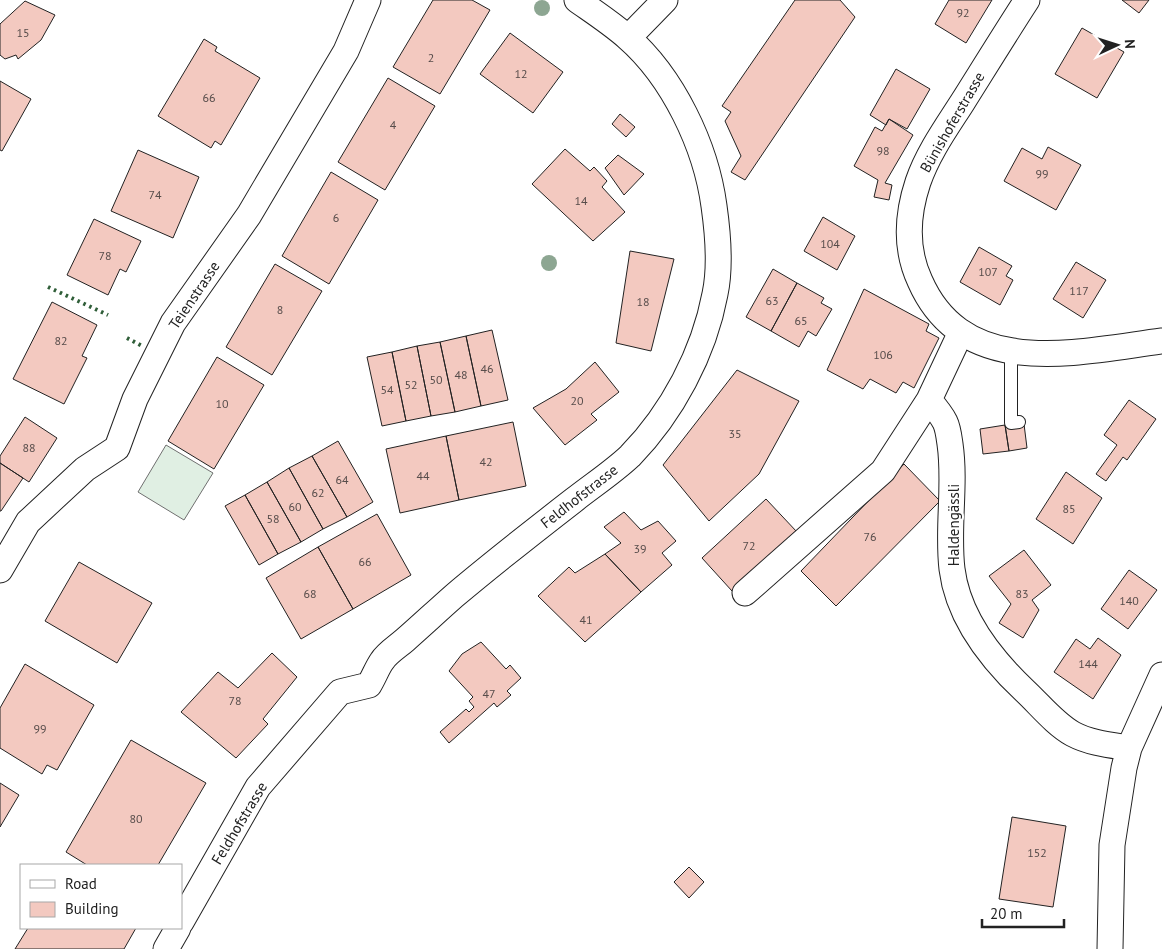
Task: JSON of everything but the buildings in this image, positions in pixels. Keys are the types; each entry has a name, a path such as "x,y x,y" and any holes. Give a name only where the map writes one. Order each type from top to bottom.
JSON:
{"street":[{"name":"Teienstrasse","path":"0,570 28,522 85,468 117,448 136,399 173,323 249,215 346,51 368,0"},
{"name":"Feldhofstrasse","path":"182,920 258,787 340,692 370,685 383,659 434,613 628,457 663,418 680,389 709,318 716,292 717,227 712,191 682,106 648,58 605,19 577,0"},
{"path":"628,38 665,0"},
{"name":"Bünishoferstrasse","path":"1027,0 939,140 919,180 909,220 911,254 916,274 929,300 947,321 961,332 992,348 1011,352 1054,354 1162,341"},
{"path":"744,593 883,471 930,400 961,332"},
{"name":"Haldengässli","path":"930,400 946,423 949,437 953,473 952,570 955,585 969,620 991,655 1004,671 1062,726 1073,734 1090,741 1128,748"},
{"path":"1110,949 1112,845 1128,748 1162,675"},
{"path":"166,949 177,929"}],"lane":[{"path":"1011,352 1011,423 1019,422"}],"green space":[{"path":"166,445 213,473 184,520 138,492"}],"hedge":[{"path":"48,287 108,315"},
{"path":"127,338 144,347"}]}
